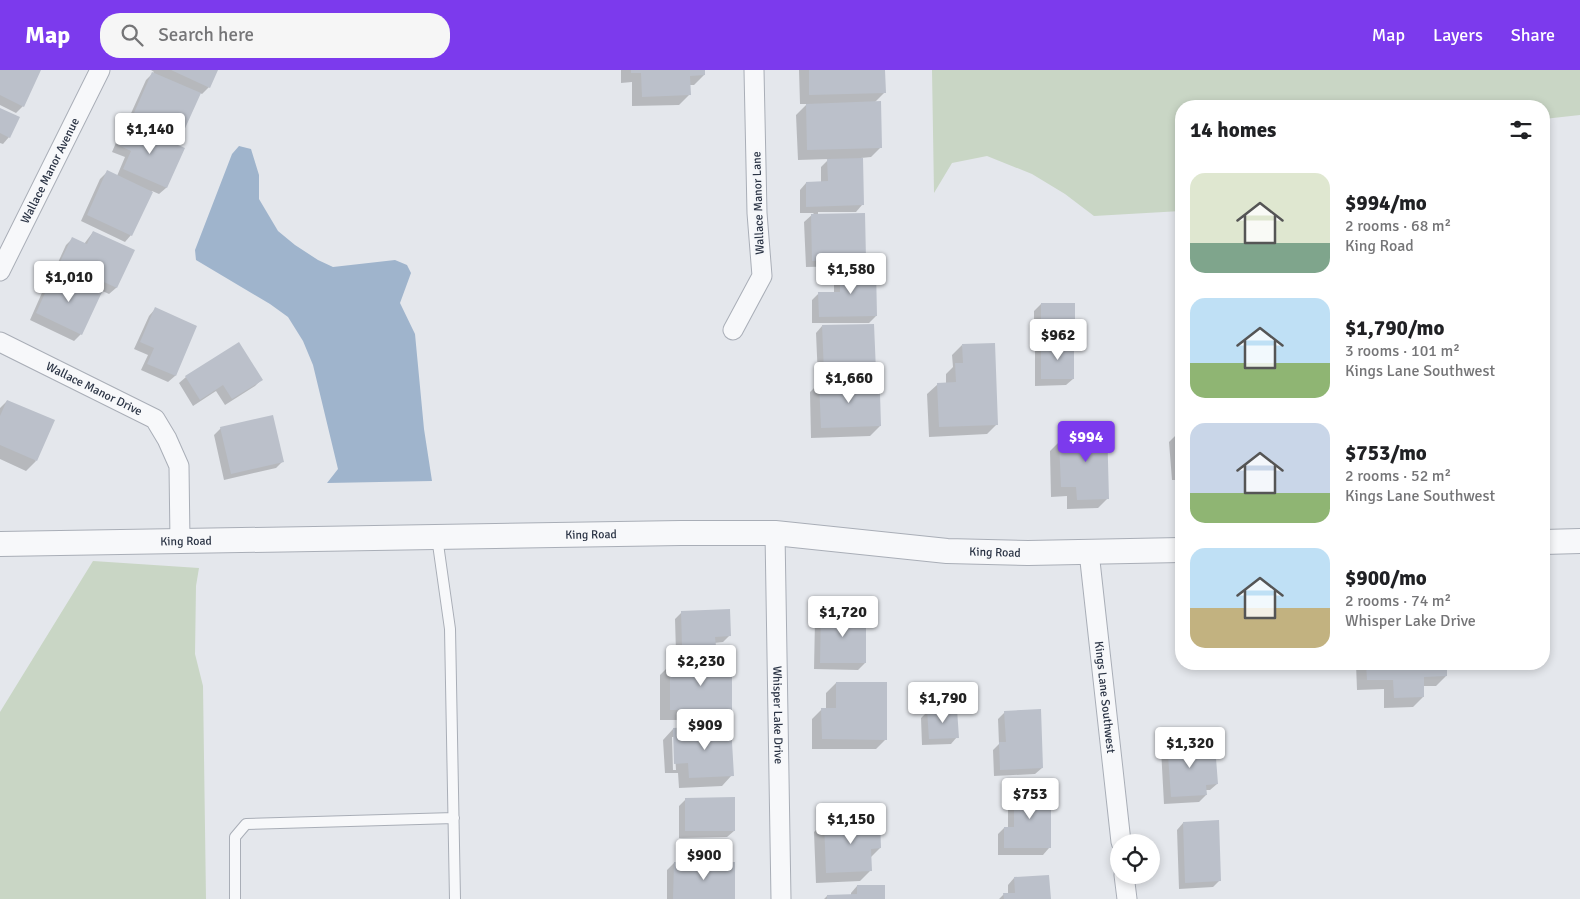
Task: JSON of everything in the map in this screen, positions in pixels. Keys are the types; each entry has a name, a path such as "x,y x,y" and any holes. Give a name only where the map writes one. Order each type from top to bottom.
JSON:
{"street":[{"name":"Wallace Manor Avenue","path":"0,271 100,70"},
{"name":"Wallace Manor Lane","path":"734,330 762,276 757,213 754,70"},
{"name":"Wallace Manor Drive","path":"0,342 155,419 167,439 179,466 180,540"},
{"name":"King Road","path":"0,544 681,532 775,533 947,551 1004,553 1175,550"},
{"name":"Whisper Lake Drive","path":"775,533 781,899"},
{"path":"1550,542 1580,541"},
{"name":"Kings Lane Southwest","path":"1089,552 1120,834"},
{"path":"1125,884 1127,899"}],"lane":[{"path":"437,536 450,630 456,899"},
{"path":"235,899 234,837 246,824 454,818"}],"green space":[{"path":"932,70 1580,70 1580,115 1550,118 1550,100 1175,100 1175,211 1094,216 1065,194 1032,174 987,156 952,163 934,193"},
{"path":"93,561 199,568 196,586 195,654 203,686 206,899 0,899 0,712"}],"water":[{"path":"239,146 251,149 259,175 259,199 278,231 295,245 333,267 395,260 407,265 411,273 400,303 415,334 424,429 432,481 327,483 338,469 313,365 303,341 288,317 270,304 196,260 195,250 232,154"}],"building":[{"path":"0,70 41,70 24,107 0,95"},
{"path":"171,70 218,70 210,88"},
{"path":"631,70 705,70 705,75 690,76 691,95 642,97 641,73 631,73"},
{"path":"809,70 885,70 886,93 809,95"},
{"path":"152,72 201,93 182,135 134,113"},
{"path":"881,101 882,148 807,150 806,104"},
{"path":"0,108 20,117 10,138 0,133"},
{"path":"127,123 185,148 167,188 123,169 131,151 118,145"},
{"path":"863,158 864,205 806,207 806,182 828,181 827,159"},
{"path":"107,170 153,192 132,236 87,215"},
{"path":"865,213 866,259 812,261 811,214"},
{"path":"93,231 135,250 117,288 60,262 72,237 87,244"},
{"path":"840,269 876,269 877,316 819,317 818,292 840,292"},
{"path":"55,271 102,292 82,335 36,313"},
{"path":"1041,303 1075,303 1075,339 1041,339"},
{"path":"155,307 197,326 176,376 147,364 154,348 140,342"},
{"path":"874,324 876,371 824,373 822,325"},
{"path":"239,342 263,380 232,399 223,385 200,400 185,376"},
{"path":"995,343 998,425 939,427 937,383 956,382 955,363 963,363 962,344"},
{"path":"1041,343 1074,343 1074,379 1041,379"},
{"path":"872,379 873,394 880,393 881,426 821,428 819,381"},
{"path":"7,400 55,420 37,461 0,445 0,416"},
{"path":"273,415 284,462 231,474 220,427"},
{"path":"1107,425 1109,499 1077,500 1076,487 1061,487 1059,440 1075,439 1074,426"},
{"path":"730,609 731,636 715,637 716,646 682,647 681,611"},
{"path":"821,612 866,612 866,663 820,663"},
{"path":"670,664 732,664 732,710 670,710"},
{"path":"1366,670 1447,670 1447,676 1424,677 1424,697 1394,698 1393,680 1367,680"},
{"path":"836,682 887,682 887,740 822,739 821,708 836,708"},
{"path":"957,709 959,738 929,739 927,710"},
{"path":"1041,709 1043,768 1000,770 999,742 1006,742 1004,711"},
{"path":"731,725 734,776 689,778 688,763 674,764 673,728"},
{"path":"1202,739 1203,759 1216,758 1218,784 1206,785 1207,795 1171,797 1167,741"},
{"path":"1014,789 1051,789 1051,848 1004,848 1004,827 1014,827"},
{"path":"735,797 735,831 685,831 685,798"},
{"path":"880,819 881,848 871,849 872,871 826,873 824,821"},
{"path":"1219,820 1221,881 1185,883 1183,822"},
{"path":"674,862 735,862 735,899 673,899"},
{"path":"1049,875 1051,899 1004,899 1003,893 1015,893 1014,877"},
{"path":"857,885 885,885 885,899 827,899 827,895 857,894"}]}
